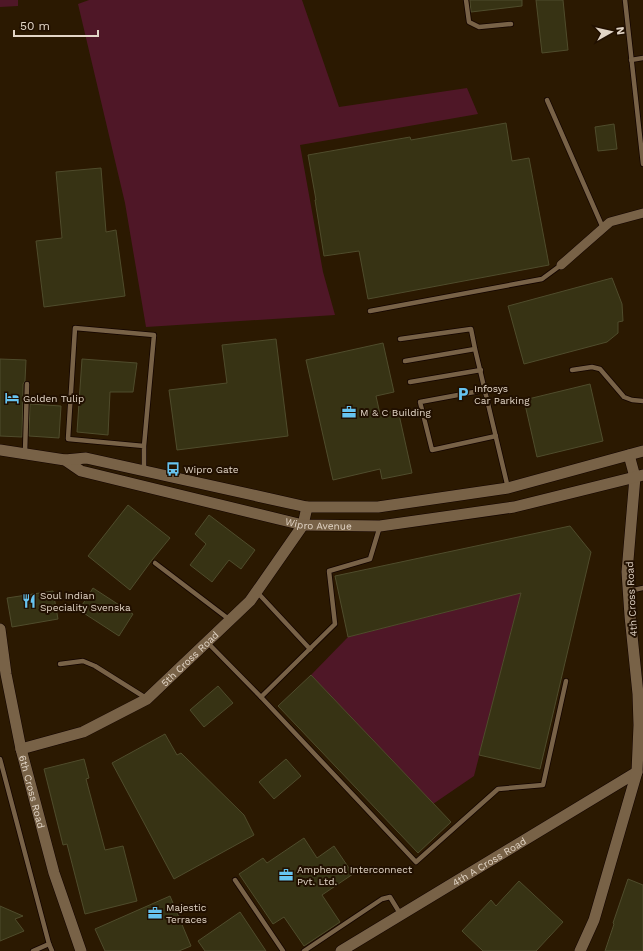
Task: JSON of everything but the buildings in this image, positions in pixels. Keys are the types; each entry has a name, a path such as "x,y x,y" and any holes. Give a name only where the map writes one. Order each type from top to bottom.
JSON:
{"street":[{"path":"561,264 610,222 643,213"},
{"name":"Wipro Avenue","path":"0,450 65,460 86,458 306,508 378,507 508,488 643,451"},
{"name":"4th Cross Road","path":"580,951 594,920 636,772 640,671 627,572 639,476 629,455"},
{"name":"Wipro Avenue","path":"65,460 80,471 303,525 380,526 514,507 639,476"},
{"name":"5th Cross Road","path":"22,749 83,732 147,699 250,602 303,525 306,508"},
{"name":"6th Cross Road","path":"0,629 3,666 22,749 54,873 81,951"},
{"name":"4th A Cross Road","path":"342,951 636,772"}],"lane":[{"path":"466,0 469,22 479,27 511,24"},
{"path":"625,0 643,164"},
{"path":"631,60 643,58"},
{"path":"547,100 603,229"},
{"path":"370,310 542,279 561,264"},
{"path":"144,446 68,439 74,328 154,335 144,446 144,472"},
{"path":"400,339 471,329 508,488"},
{"path":"405,361 476,349"},
{"path":"572,370 592,367 600,369 624,397 643,402"},
{"path":"410,382 481,370"},
{"path":"25,453 28,384"},
{"path":"485,390 420,402 432,450 496,436"},
{"path":"261,697 335,624 329,571 370,559 380,526"},
{"path":"155,563 231,620"},
{"path":"629,591 643,588"},
{"path":"257,592 310,649"},
{"path":"207,642 261,697 416,862 498,789 543,785 566,681"},
{"path":"60,664 83,661 95,666 147,699"},
{"path":"0,759 52,951"},
{"path":"235,880 283,951"},
{"path":"304,951 382,899 390,897 401,915"},
{"path":"32,951 49,944"}],"shaded area":[{"path":"0,0 18,0 18,6 0,7"},
{"path":"89,0 302,0 339,107 467,88 478,114 300,145 323,272 335,315 146,327 125,203 78,4"},
{"path":"521,593 474,776 433,804 311,675 348,637"}],"place":[{"name":"Infosys Car Parking","path":"463,394"},
{"name":"Golden Tulip","path":"12,398"},
{"name":"M & C Building","path":"349,412"},
{"name":"Wipro Gate","path":"173,469"},
{"name":"Soul Indian Speciality Svenska","path":"29,601"},
{"name":"Amphenol Interconnect Pvt. Ltd.","path":"286,875"},
{"name":"Majestic Terraces","path":"155,913"}]}
